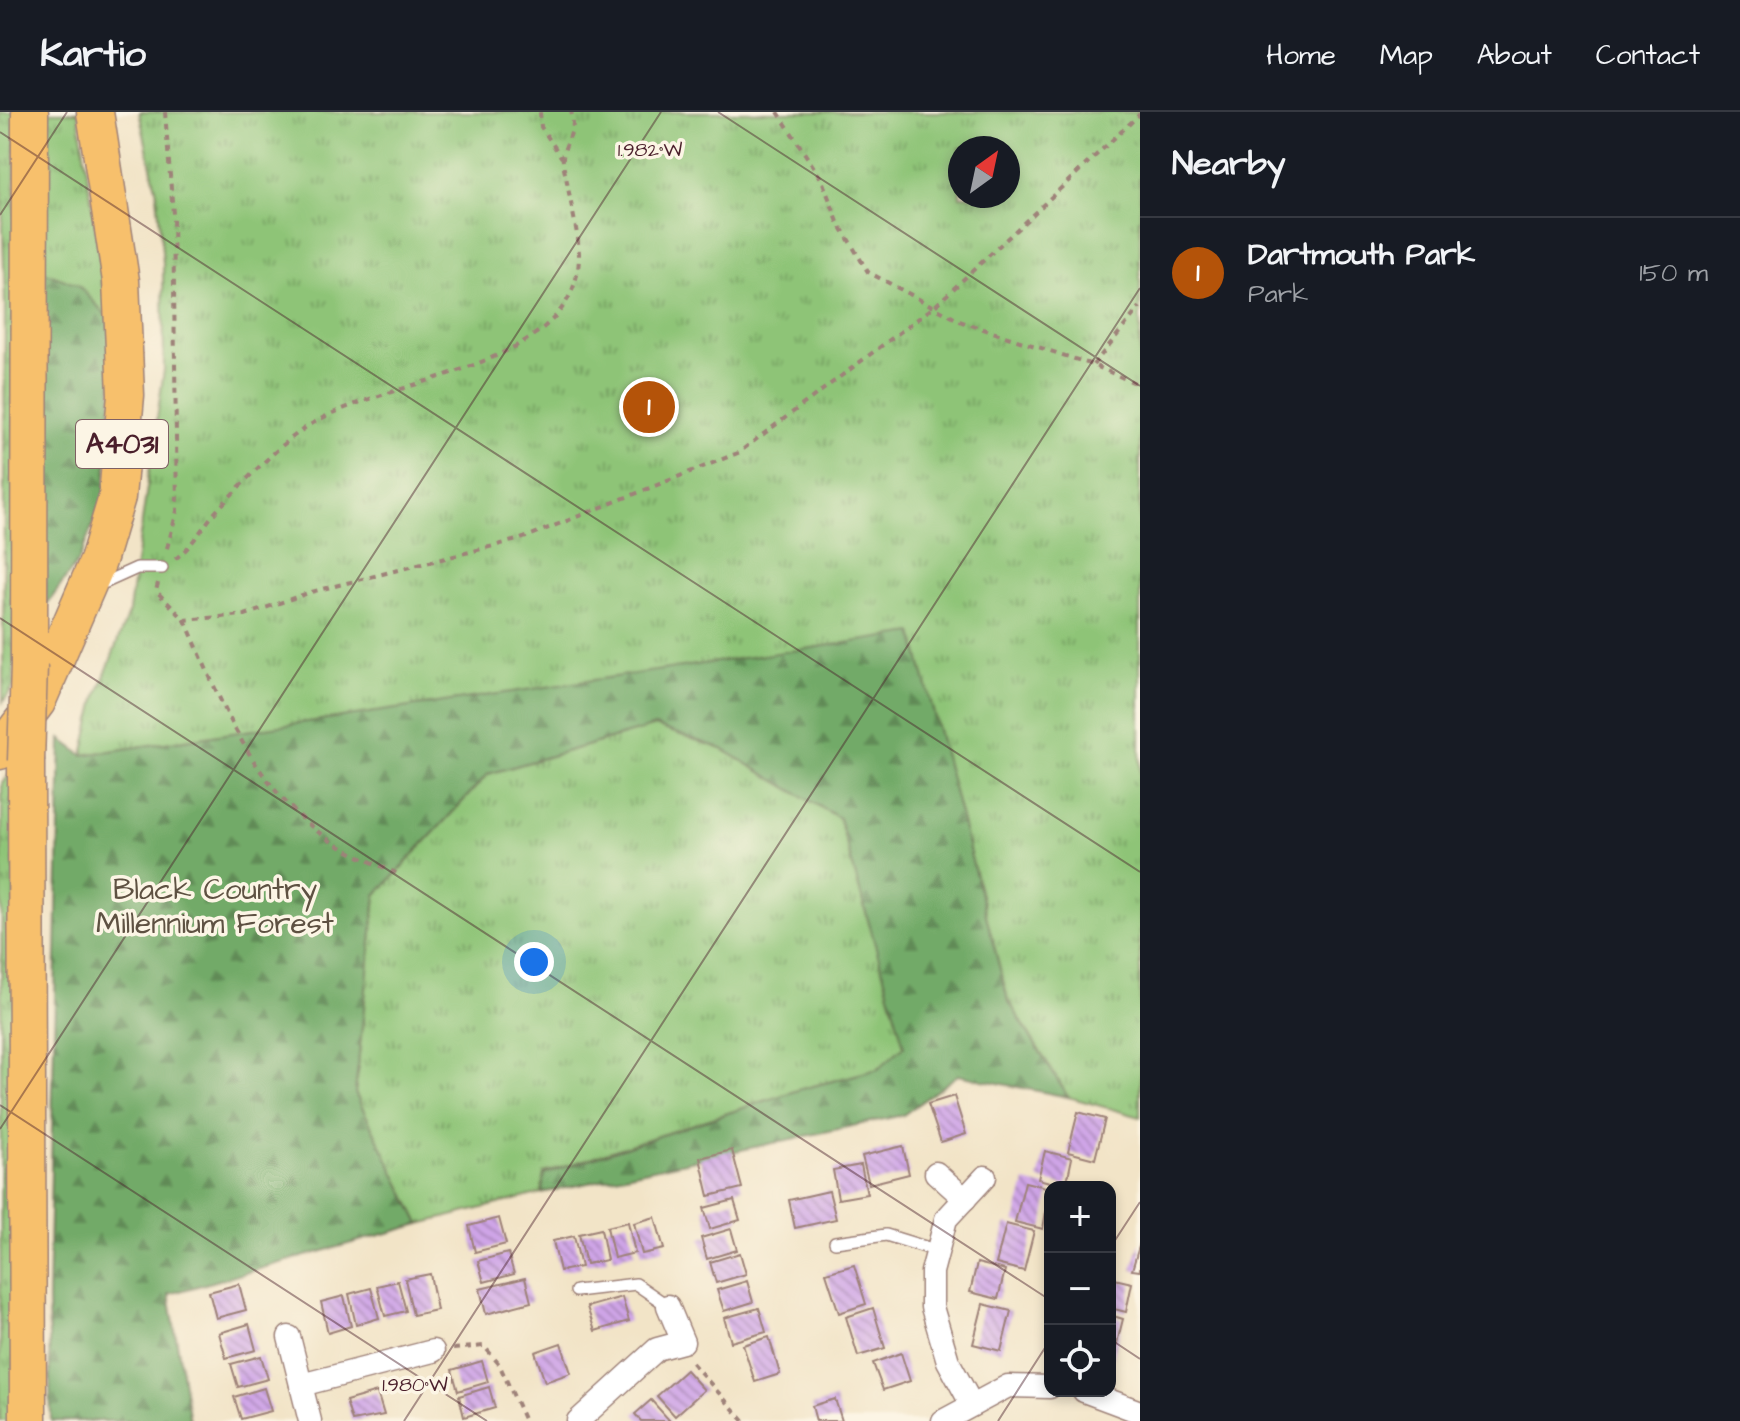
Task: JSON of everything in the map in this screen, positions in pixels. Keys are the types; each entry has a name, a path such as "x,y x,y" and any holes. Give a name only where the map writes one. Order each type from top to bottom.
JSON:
{"highway":[{"path":"28,1421 13,756 29,665 30,112"},
{"name":"A4031","path":"13,756 92,576 117,497 126,395 121,281 95,112"}],"street":[{"path":"936,1173 965,1199"},
{"path":"972,1405 948,1361 932,1307 932,1272 946,1219 985,1177"},
{"path":"578,1421 657,1349 683,1342 668,1306"},
{"path":"289,1337 310,1421"},
{"path":"301,1385 433,1351"},
{"path":"943,1421 1008,1386 1044,1387"},
{"path":"1105,1397 1137,1406"}],"lane":[{"path":"92,576 106,582 137,568 162,568"},
{"path":"835,1242 886,1235 938,1251"},
{"path":"576,1291 636,1284 668,1306"}],"path":[{"path":"165,112 173,214 177,511 156,591 185,620 240,744 272,789 326,838 396,873"},
{"path":"162,568 180,555 218,509 299,432 357,402 407,384 460,372 497,356 525,342 560,312 574,289 579,255 562,158 541,127 540,112"},
{"path":"562,158 571,138 571,112"},
{"path":"778,112 822,180 838,222 868,272 962,322 1093,365 1140,385"},
{"path":"185,620 245,615 311,592 521,539 738,453 935,306 1140,114"},
{"path":"1093,365 1140,307"},
{"path":"676,1344 744,1421"},
{"path":"433,1351 484,1346 499,1364 525,1421"}],"green space":[{"path":"0,112 15,112 14,686 3,702 5,305"},
{"path":"43,112 78,112 109,318 44,272"},
{"path":"139,112 1140,112 1140,1117 1068,1097 1008,1000 913,634 83,755 96,699 129,611 164,370 163,263 157,193"},
{"path":"44,272 78,285 109,318 112,390 105,494 79,560 46,606"},
{"name":"Black Country Millennium Forest","path":"913,633 1008,1000 1068,1097 958,1075 903,1115 542,1193 544,1174 798,1090 878,1069 904,1046 839,818 722,749 655,726 488,774 376,895 355,1093 420,1224 169,1294 190,1421 51,1421 48,1299 61,739 83,755"},
{"path":"655,726 722,749 839,818 905,1046 878,1069 798,1090 544,1173 542,1193 420,1224 355,1093 376,895 488,774"},
{"path":"14,771 14,1421 0,1421 2,782"}],"building":[{"path":"954,1096 966,1134 941,1142 928,1104"},
{"path":"1078,1112 1105,1119 1095,1159 1068,1152"},
{"path":"903,1146 909,1174 869,1184 862,1156"},
{"path":"732,1150 742,1188 709,1196 700,1158"},
{"path":"1045,1151 1072,1158 1067,1181 1038,1179"},
{"path":"861,1165 867,1194 838,1199 833,1170"},
{"path":"1025,1182 1044,1187 1043,1229 1015,1222"},
{"path":"829,1191 836,1219 795,1228 789,1200"},
{"path":"734,1200 740,1220 710,1229 704,1208"},
{"path":"655,1217 664,1249 642,1254 634,1223"},
{"path":"499,1218 506,1244 475,1252 469,1226"},
{"path":"628,1222 635,1253 614,1258 607,1227"},
{"path":"1006,1224 1034,1231 1024,1271 996,1264"},
{"path":"601,1229 607,1260 586,1264 579,1234"},
{"path":"731,1229 737,1250 707,1259 701,1238"},
{"path":"574,1236 581,1267 560,1271 553,1241"},
{"path":"1140,1243 1140,1271 1132,1270"},
{"path":"508,1253 514,1274 484,1282 478,1261"},
{"path":"740,1253 746,1274 716,1283 710,1262"},
{"path":"977,1263 1005,1270 998,1299 970,1292"},
{"path":"854,1265 866,1304 839,1313 826,1273"},
{"path":"430,1274 437,1310 413,1315 405,1279"},
{"path":"525,1278 531,1302 486,1314 480,1289"},
{"path":"1116,1279 1132,1283 1126,1312 1116,1310"},
{"path":"398,1281 406,1311 385,1316 377,1286"},
{"path":"747,1281 753,1302 724,1311 717,1290"},
{"path":"239,1284 246,1310 216,1318 209,1292"},
{"path":"371,1288 379,1318 356,1325 349,1294"},
{"path":"344,1296 351,1326 328,1333 321,1302"},
{"path":"622,1297 629,1321 595,1331 587,1307"},
{"path":"983,1304 1011,1311 1001,1351 973,1344"},
{"path":"759,1308 766,1332 731,1342 724,1318"},
{"path":"873,1308 885,1348 858,1356 846,1317"},
{"path":"1116,1317 1123,1319 1116,1347"},
{"path":"249,1324 256,1350 226,1358 219,1333"},
{"path":"769,1337 780,1374 755,1382 743,1345"},
{"path":"561,1343 571,1373 545,1382 535,1352"},
{"path":"901,1353 910,1381 883,1390 873,1363"},
{"path":"261,1356 268,1379 238,1387 231,1364"},
{"path":"482,1361 488,1382 458,1391 452,1370"},
{"path":"686,1370 704,1390 675,1416 657,1396"},
{"path":"489,1387 495,1408 464,1417 459,1396"},
{"path":"264,1388 271,1411 241,1419 234,1397"},
{"path":"377,1392 384,1415 352,1421 346,1401"},
{"path":"835,1399 842,1421 816,1421 812,1406"},
{"path":"651,1400 670,1421 641,1421 635,1414"}],"place":[{"name":"Dartmouth Park","path":"649,407"}]}
